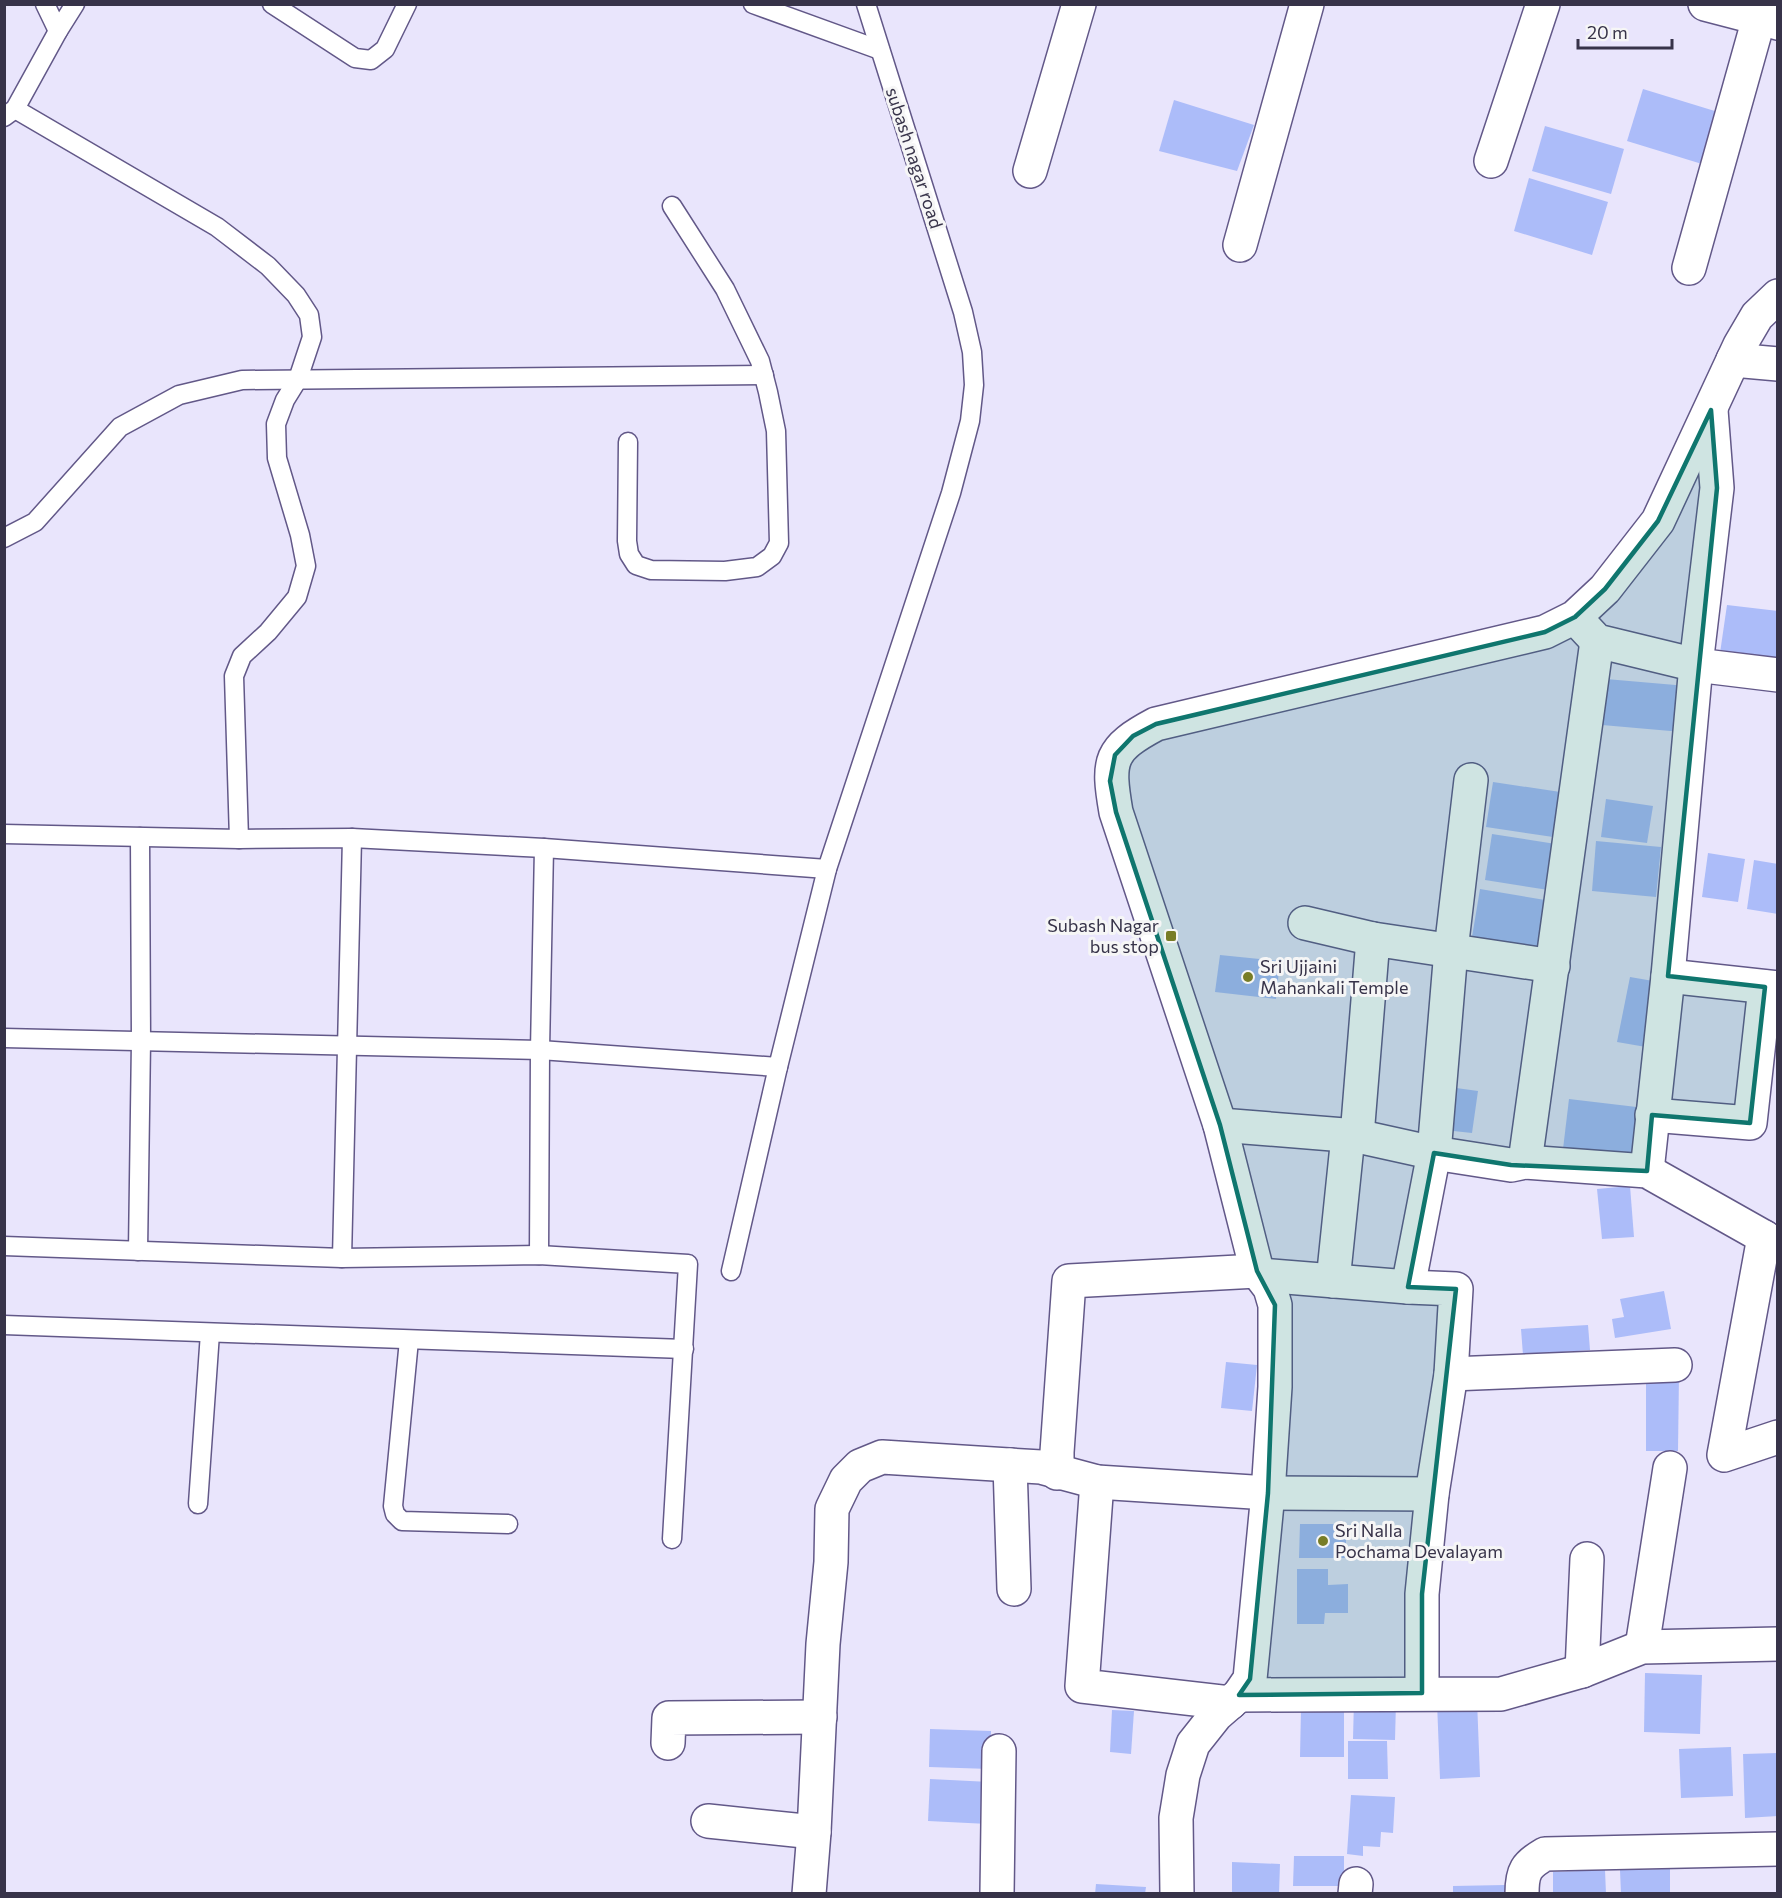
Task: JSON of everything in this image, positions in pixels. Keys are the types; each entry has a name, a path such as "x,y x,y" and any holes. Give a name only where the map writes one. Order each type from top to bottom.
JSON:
{"street":[{"path":"1030,171 1079,4"},
{"path":"1240,244 1307,4"},
{"path":"1491,161 1542,4"},
{"path":"1689,268 1767,15 1706,4"},
{"path":"1178,1893 1176,1818 1183,1775 1193,1744 1216,1715 1235,1699 1250,1679 1268,1493 1275,1387 1275,1305 1270,1288 1258,1273 1220,1125 1116,812 1110,781 1115,755 1133,736 1156,724 1545,632 1575,617 1605,589 1658,521 1740,345 1757,316 1778,296"},
{"path":"1733,360 1778,364"},
{"path":"1647,1172 1668,976 1696,665 1718,488 1710,410"},
{"path":"1575,617 1597,641 1696,665 1778,675"},
{"path":"1525,1162 1597,641"},
{"path":"1408,1287 1434,1153 1451,950 1471,780"},
{"path":"1305,923 1373,939 1553,966"},
{"path":"1333,1281 1353,1136 1373,939"},
{"path":"1652,1115 1750,1123 1771,988 1668,976"},
{"path":"1220,1125 1353,1136 1434,1153 1511,1165 1525,1162 1647,1172 1771,1242 1725,1455 1778,1437"},
{"path":"1057,1473 1069,1281 1258,1273 1456,1290 1450,1374 1432,1494 1422,1594 1422,1693"},
{"path":"1450,1374 1675,1365"},
{"path":"809,1893 823,1644 831,1562 832,1509 846,1480 860,1466 882,1457 1041,1467 1097,1482 1268,1493 1432,1494"},
{"path":"1010,1465 1014,1589"},
{"path":"1642,1647 1670,1468"},
{"path":"1097,1482 1082,1686 1235,1699 1422,1693 1501,1694 1582,1671 1642,1647 1778,1644"},
{"path":"1582,1671 1587,1559"},
{"path":"668,1743 669,1718 820,1717"},
{"path":"997,1893 999,1751"},
{"path":"708,1821 814,1832"},
{"path":"1522,1893 1522,1877 1530,1862 1545,1854 1778,1849"}],"lane":[{"path":"45,4 58,31"},
{"path":"75,4 10,113 217,227 268,266 296,295 309,315 312,337 298,379 285,400 276,424 277,458 300,535 306,566 297,597 268,632 242,656 234,676 238,839"},
{"path":"272,4 355,58 371,60 385,49 407,4"},
{"path":"753,4 880,50"},
{"name":"subash nagar road","path":"731,1271 827,869 951,493 969,422 974,385 972,352 963,312 866,4"},
{"path":"628,442 627,541 629,554 636,565 651,570 725,571 757,567 772,556 779,543 776,431 760,361 725,289 672,206"},
{"path":"4,538 35,522 120,427 179,395 242,380 764,375"},
{"path":"4,834 238,839 352,838 827,869"},
{"path":"138,1251 141,1041 140,837"},
{"path":"342,1258 352,838"},
{"path":"538,1255 544,849"},
{"path":"4,1038 540,1050 778,1067"},
{"path":"4,1246 342,1258 538,1255 688,1264 672,1539"},
{"path":"4,1325 684,1349"},
{"path":"198,1504 210,1333"},
{"path":"409,1340 393,1506 395,1514 402,1521 508,1524"}],"highlighted area":[{"path":"1711,410 1717,488 1668,976 1765,987 1750,1123 1652,1115 1647,1171 1511,1165 1434,1153 1408,1287 1456,1289 1422,1594 1422,1693 1239,1695 1250,1679 1268,1493 1275,1305 1257,1271 1220,1125 1116,812 1110,781 1115,755 1133,736 1156,724 1545,632 1575,617 1605,589 1658,521"}],"building":[{"path":"1643,89 1718,112 1702,164 1627,141"},
{"path":"1174,100 1254,125 1237,171 1159,151"},
{"path":"1545,126 1624,149 1611,194 1532,171"},
{"path":"1529,178 1608,202 1592,255 1514,231"},
{"path":"1727,605 1778,611 1778,661 1720,653"},
{"path":"1606,679 1687,686 1682,732 1602,725"},
{"path":"1493,782 1567,793 1560,838 1486,827"},
{"path":"1606,799 1653,806 1647,843 1601,837"},
{"path":"1492,834 1562,845 1555,891 1485,880"},
{"path":"1596,841 1661,847 1656,897 1592,891"},
{"path":"1708,853 1745,859 1738,902 1702,897"},
{"path":"1754,860 1778,864 1778,914 1747,909"},
{"path":"1480,889 1551,901 1543,948 1472,937"},
{"name":"Sri Ujjaini Mahankali Temple","path":"1220,955 1280,961 1276,999 1215,992"},
{"path":"1630,977 1659,982 1646,1047 1617,1042"},
{"path":"1449,1087 1478,1091 1472,1133 1444,1130"},
{"path":"1569,1099 1645,1108 1638,1158 1563,1149"},
{"path":"1630,1186 1634,1237 1602,1239 1597,1189"},
{"path":"1664,1291 1671,1329 1615,1338 1612,1319 1624,1317 1620,1299"},
{"path":"1588,1325 1590,1350 1523,1355 1521,1329"},
{"path":"1226,1362 1257,1365 1252,1411 1221,1408"},
{"path":"1679,1374 1678,1451 1646,1451 1646,1375"},
{"name":"Sri Nalla Pochama Devalayam","path":"1300,1524 1346,1524 1346,1558 1299,1558"},
{"path":"1297,1569 1328,1569 1328,1585 1348,1584 1348,1613 1325,1613 1324,1624 1297,1624"},
{"path":"1645,1673 1702,1675 1700,1734 1644,1732"},
{"path":"1354,1700 1396,1702 1395,1740 1353,1739"},
{"path":"1477,1700 1480,1777 1440,1779 1437,1702"},
{"path":"1301,1709 1344,1709 1344,1757 1300,1757"},
{"path":"1112,1710 1134,1711 1131,1754 1110,1752"},
{"path":"930,1729 991,1731 990,1769 929,1767"},
{"path":"1348,1741 1387,1741 1388,1779 1348,1779"},
{"path":"1731,1747 1733,1796 1681,1798 1679,1749"},
{"path":"1778,1753 1778,1816 1745,1818 1743,1754"},
{"path":"930,1779 990,1782 988,1824 928,1821"},
{"path":"1351,1795 1395,1797 1393,1833 1381,1832 1380,1847 1363,1846 1363,1856 1347,1854"},
{"path":"1294,1856 1344,1856 1344,1886 1293,1886"},
{"path":"1232,1862 1280,1864 1279,1894 1232,1894"},
{"path":"1670,1869 1670,1894 1621,1894 1620,1870"},
{"path":"1605,1870 1606,1894 1553,1894 1553,1872"},
{"path":"1096,1884 1146,1887 1145,1894 1095,1894"},
{"path":"1505,1885 1505,1894 1453,1894 1453,1886"}],"place":[{"name":"Subash Nagar bus stop","path":"1171,936"},
{"name":"Sri Ujjaini Mahankali Temple","path":"1248,977"},
{"name":"Sri Nalla Pochama Devalayam","path":"1323,1541"}]}
